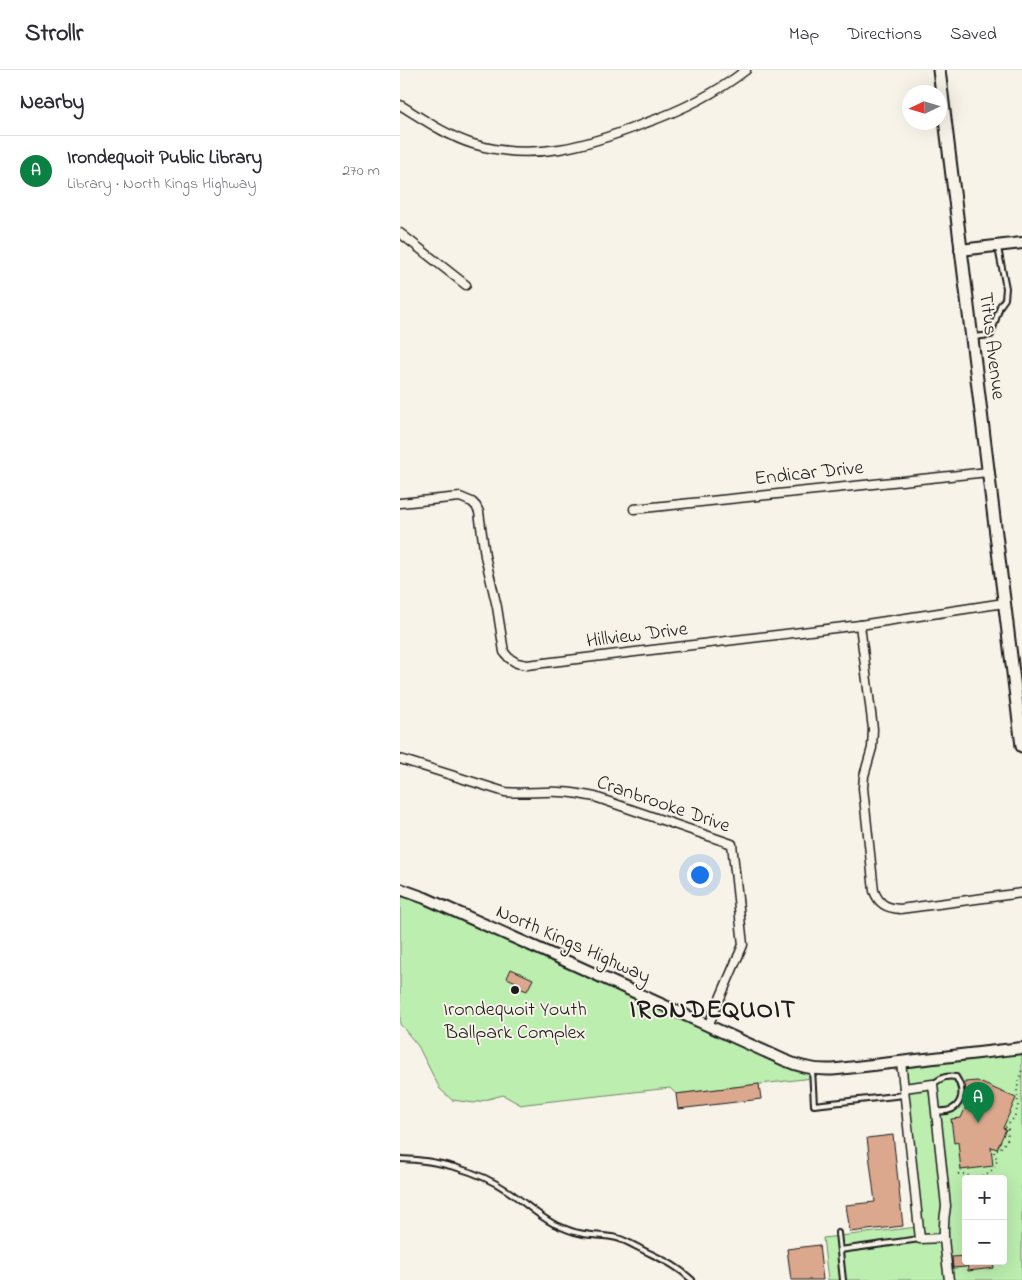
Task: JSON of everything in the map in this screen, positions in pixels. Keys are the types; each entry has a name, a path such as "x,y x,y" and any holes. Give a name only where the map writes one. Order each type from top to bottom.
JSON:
{"main road":[{"name":"Titus Avenue","path":"939,70 1004,603 1020,715 1022,746"}],"street":[{"path":"400,105 438,128 473,144 516,152 561,150 603,140 685,108 733,80 746,70"},
{"path":"400,234 466,285"},
{"path":"960,250 1022,243"},
{"name":"Endicar Drive","path":"634,509 988,472"},
{"name":"Hillview Drive","path":"400,503 460,497 466,498 476,506 497,607 504,652 517,663 527,665 860,625 1004,603"},
{"path":"860,625 873,729 872,748 864,776 864,809 874,891 877,898 889,908 900,909 1022,893"},
{"name":"Cranbrooke Drive","path":"400,758 498,791 519,793 558,792 595,797 732,844 743,945 708,1026"},
{"name":"North Kings Highway","path":"400,889 425,898 789,1062 812,1069 838,1069 1022,1048"},
{"path":"901,1062 920,1240 943,1238"},
{"path":"904,1092 933,1084 946,1206 943,1238 949,1280"}],"lane":[{"path":"971,338 991,335 1000,306 1005,299 1006,288 997,246"},
{"path":"812,1069 814,1105 904,1092"},
{"path":"933,1084 948,1076 956,1077 960,1083 961,1090 961,1098 957,1106 952,1110 936,1111"},
{"path":"400,1159 446,1165 482,1176 507,1190 553,1223 578,1233 620,1238 665,1260 692,1280"},
{"path":"838,1233 843,1280"},
{"path":"840,1250 920,1240"}],"path":[{"path":"958,1174 963,1173 980,1177 995,1167 997,1160 994,1153 995,1150 999,1150 1006,1142 1008,1129 1005,1128 1014,1118 1018,1107 1017,1089 1022,1069"}],"green space":[{"name":"Irondequoit Youth Ballpark Complex","path":"405,891 809,1068 812,1078 676,1094 670,1088 521,1105 503,1095 474,1103 452,1100 440,1089 418,1046 400,1024 400,901"},
{"path":"1022,1048 1022,1280 828,1280 823,1238 918,1227 900,1062"}],"building":[{"path":"511,969 533,979 527,991 514,986 516,982 507,978"},
{"path":"977,1081 1016,1098 1003,1128 1006,1129 997,1149 991,1147 993,1166 961,1170 958,1142 954,1143 951,1119 961,1118 971,1096 966,1094 965,1082"},
{"path":"759,1084 761,1099 678,1109 676,1094"},
{"path":"893,1135 903,1226 850,1232 846,1205 875,1202 867,1138"},
{"path":"819,1245 823,1280 791,1280 787,1249"},
{"path":"962,1256 962,1265 966,1265 966,1267 953,1268 952,1257"},
{"path":"967,1265 994,1265 994,1268 968,1271"}],"place":[{"name":"Irondequoit Youth Ballpark Complex","path":"515,990"},
{"name":"Irondequoit Public Library","path":"978,1123"}],"district":[{"name":"IRONDEQUOIT","path":"713,1011"}]}
